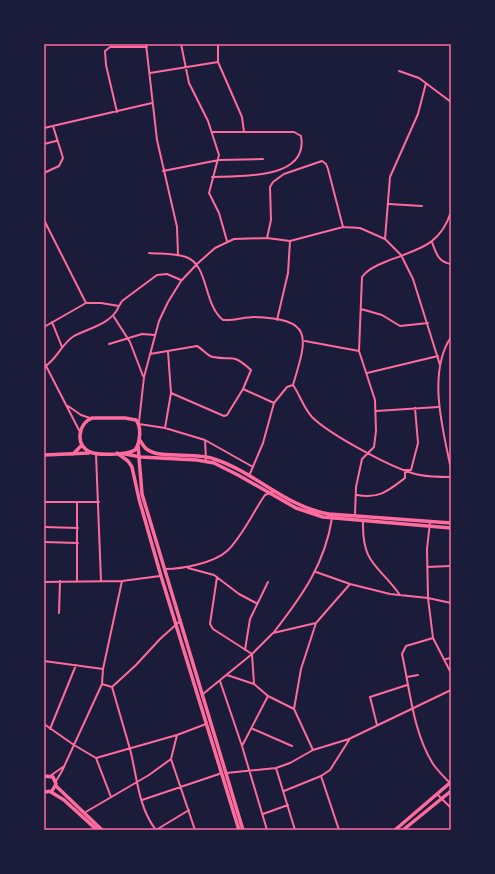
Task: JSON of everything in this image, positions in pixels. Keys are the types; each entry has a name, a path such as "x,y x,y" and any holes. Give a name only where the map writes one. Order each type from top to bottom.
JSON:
{"main road":[{"path":"90,453 82,445 80,433 83,423 92,418 125,418 132,419 138,424 138,445 140,457 139,470 142,494 206,724 243,830"},
{"path":"139,439 147,449 154,453 205,456 220,461 310,509 332,516 355,516 430,524 451,528"},
{"path":"72,455 82,445"},
{"path":"125,454 134,451 138,445"},
{"path":"44,455 117,453 140,457 206,461 229,470 308,513 363,520 430,524 451,523"},
{"path":"117,453 128,461 132,467 138,499 161,576 202,695 239,830"},
{"path":"150,539 155,537"},
{"path":"46,775 96,827"},
{"path":"395,830 450,782"},
{"path":"51,792 55,784"},
{"path":"406,829 451,791"},
{"path":"44,792 51,792 64,800 96,827 102,830"}],"street":[{"path":"146,44 157,140 178,232 178,255"},
{"path":"181,44 190,87 213,132 219,160 212,177 209,193 219,213 227,241"},
{"path":"218,44 218,62 242,117 244,132"},
{"path":"117,112 106,65 105,51 110,47 147,47"},
{"path":"149,73 218,62"},
{"path":"399,71 414,76 426,83 451,102"},
{"path":"385,239 390,177 418,114 426,83"},
{"path":"44,128 152,103"},
{"path":"44,173 62,163 62,154 56,141 53,126"},
{"path":"212,177 267,174 284,167 295,159 302,151 302,137 296,133 213,132"},
{"path":"44,144 56,141"},
{"path":"163,171 219,160 263,159"},
{"path":"268,238 271,220 270,187 273,182 284,174 322,161 326,164 328,170 343,227"},
{"path":"389,204 422,206"},
{"path":"355,516 356,487 362,459 374,447 376,442 376,410 367,373 358,351 362,277 378,264 432,242 441,234 451,212"},
{"path":"44,220 86,303"},
{"path":"253,467 205,440 165,428 138,424 141,413 144,377 155,335 168,302 181,281 197,264 215,248 227,241 245,238 290,240 343,227 360,228 385,239 401,255 413,279 440,364"},
{"path":"277,320 288,272 290,240"},
{"path":"432,242 439,259 445,263 451,264"},
{"path":"149,253 178,255 191,259 197,264 211,304 223,320 254,317 291,323 298,327 304,341 303,352 293,385 299,398 312,417 351,444 404,470 419,475 451,477"},
{"path":"45,367 62,347 73,337 114,317 122,301 157,275 167,274 181,281"},
{"path":"44,327 86,303 101,302 119,306"},
{"path":"361,309 382,315 400,326 428,323"},
{"path":"114,317 129,339 144,377"},
{"path":"52,322 62,347"},
{"path":"108,344 142,334 155,335"},
{"path":"451,337 444,349 440,364 439,407 451,469"},
{"path":"304,341 358,351"},
{"path":"150,354 197,346 211,357 232,357 239,360 251,370 243,389 227,414 224,416 171,393"},
{"path":"165,428 171,393 168,352"},
{"path":"367,373 438,356"},
{"path":"44,362 45,367 80,433"},
{"path":"249,476 263,443 274,403 287,387 293,385"},
{"path":"243,389 274,403"},
{"path":"67,406 81,415 92,418"},
{"path":"376,410 439,407"},
{"path":"404,470 411,470 418,447 415,408"},
{"path":"205,440 206,461"},
{"path":"96,453 101,581"},
{"path":"356,495 369,497 386,492 405,478 404,470"},
{"path":"164,569 186,568 225,553 269,492 274,491"},
{"path":"44,502 99,502"},
{"path":"77,502 77,580"},
{"path":"202,695 252,654 273,633 316,572 327,544 332,516"},
{"path":"363,520 365,550 374,566 400,595"},
{"path":"430,524 427,549 427,567 428,598 433,638 446,659 451,673"},
{"path":"44,527 78,528"},
{"path":"44,542 78,543"},
{"path":"427,567 451,566"},
{"path":"186,568 217,577 239,594 256,603"},
{"path":"316,572 350,584 400,595 428,598 451,603"},
{"path":"44,585 44,582 77,580 122,581 161,576"},
{"path":"217,577 210,624 213,629 252,654"},
{"path":"59,613 60,581"},
{"path":"55,784 102,684 103,669 122,581"},
{"path":"245,650 250,619 256,603 268,582"},
{"path":"313,750 294,709 301,669 316,623 350,584"},
{"path":"112,687 136,665 177,622"},
{"path":"273,633 316,623"},
{"path":"433,638 406,646 402,654 413,709 423,743 434,764 450,782"},
{"path":"252,654 254,684"},
{"path":"446,659 451,658"},
{"path":"44,661 103,669"},
{"path":"50,729 76,665"},
{"path":"227,674 254,684 268,696 294,709"},
{"path":"407,677 418,675"},
{"path":"220,681 242,746 267,830"},
{"path":"102,684 112,687"},
{"path":"377,725 370,697 408,685"},
{"path":"112,687 130,748 145,813 156,830 189,810"},
{"path":"142,800 224,773 276,768 290,763 313,750 349,738 451,690"},
{"path":"242,746 253,728 268,696"},
{"path":"44,724 96,758 111,797"},
{"path":"96,758 177,735 206,724"},
{"path":"253,728 292,746"},
{"path":"177,735 171,759 195,830"},
{"path":"284,791 321,776 333,767 349,738"},
{"path":"84,813 137,782 171,759"},
{"path":"46,775 63,767"},
{"path":"276,768 295,830"},
{"path":"321,776 339,830"},
{"path":"437,794 451,808"},
{"path":"262,814 288,805"}]}
